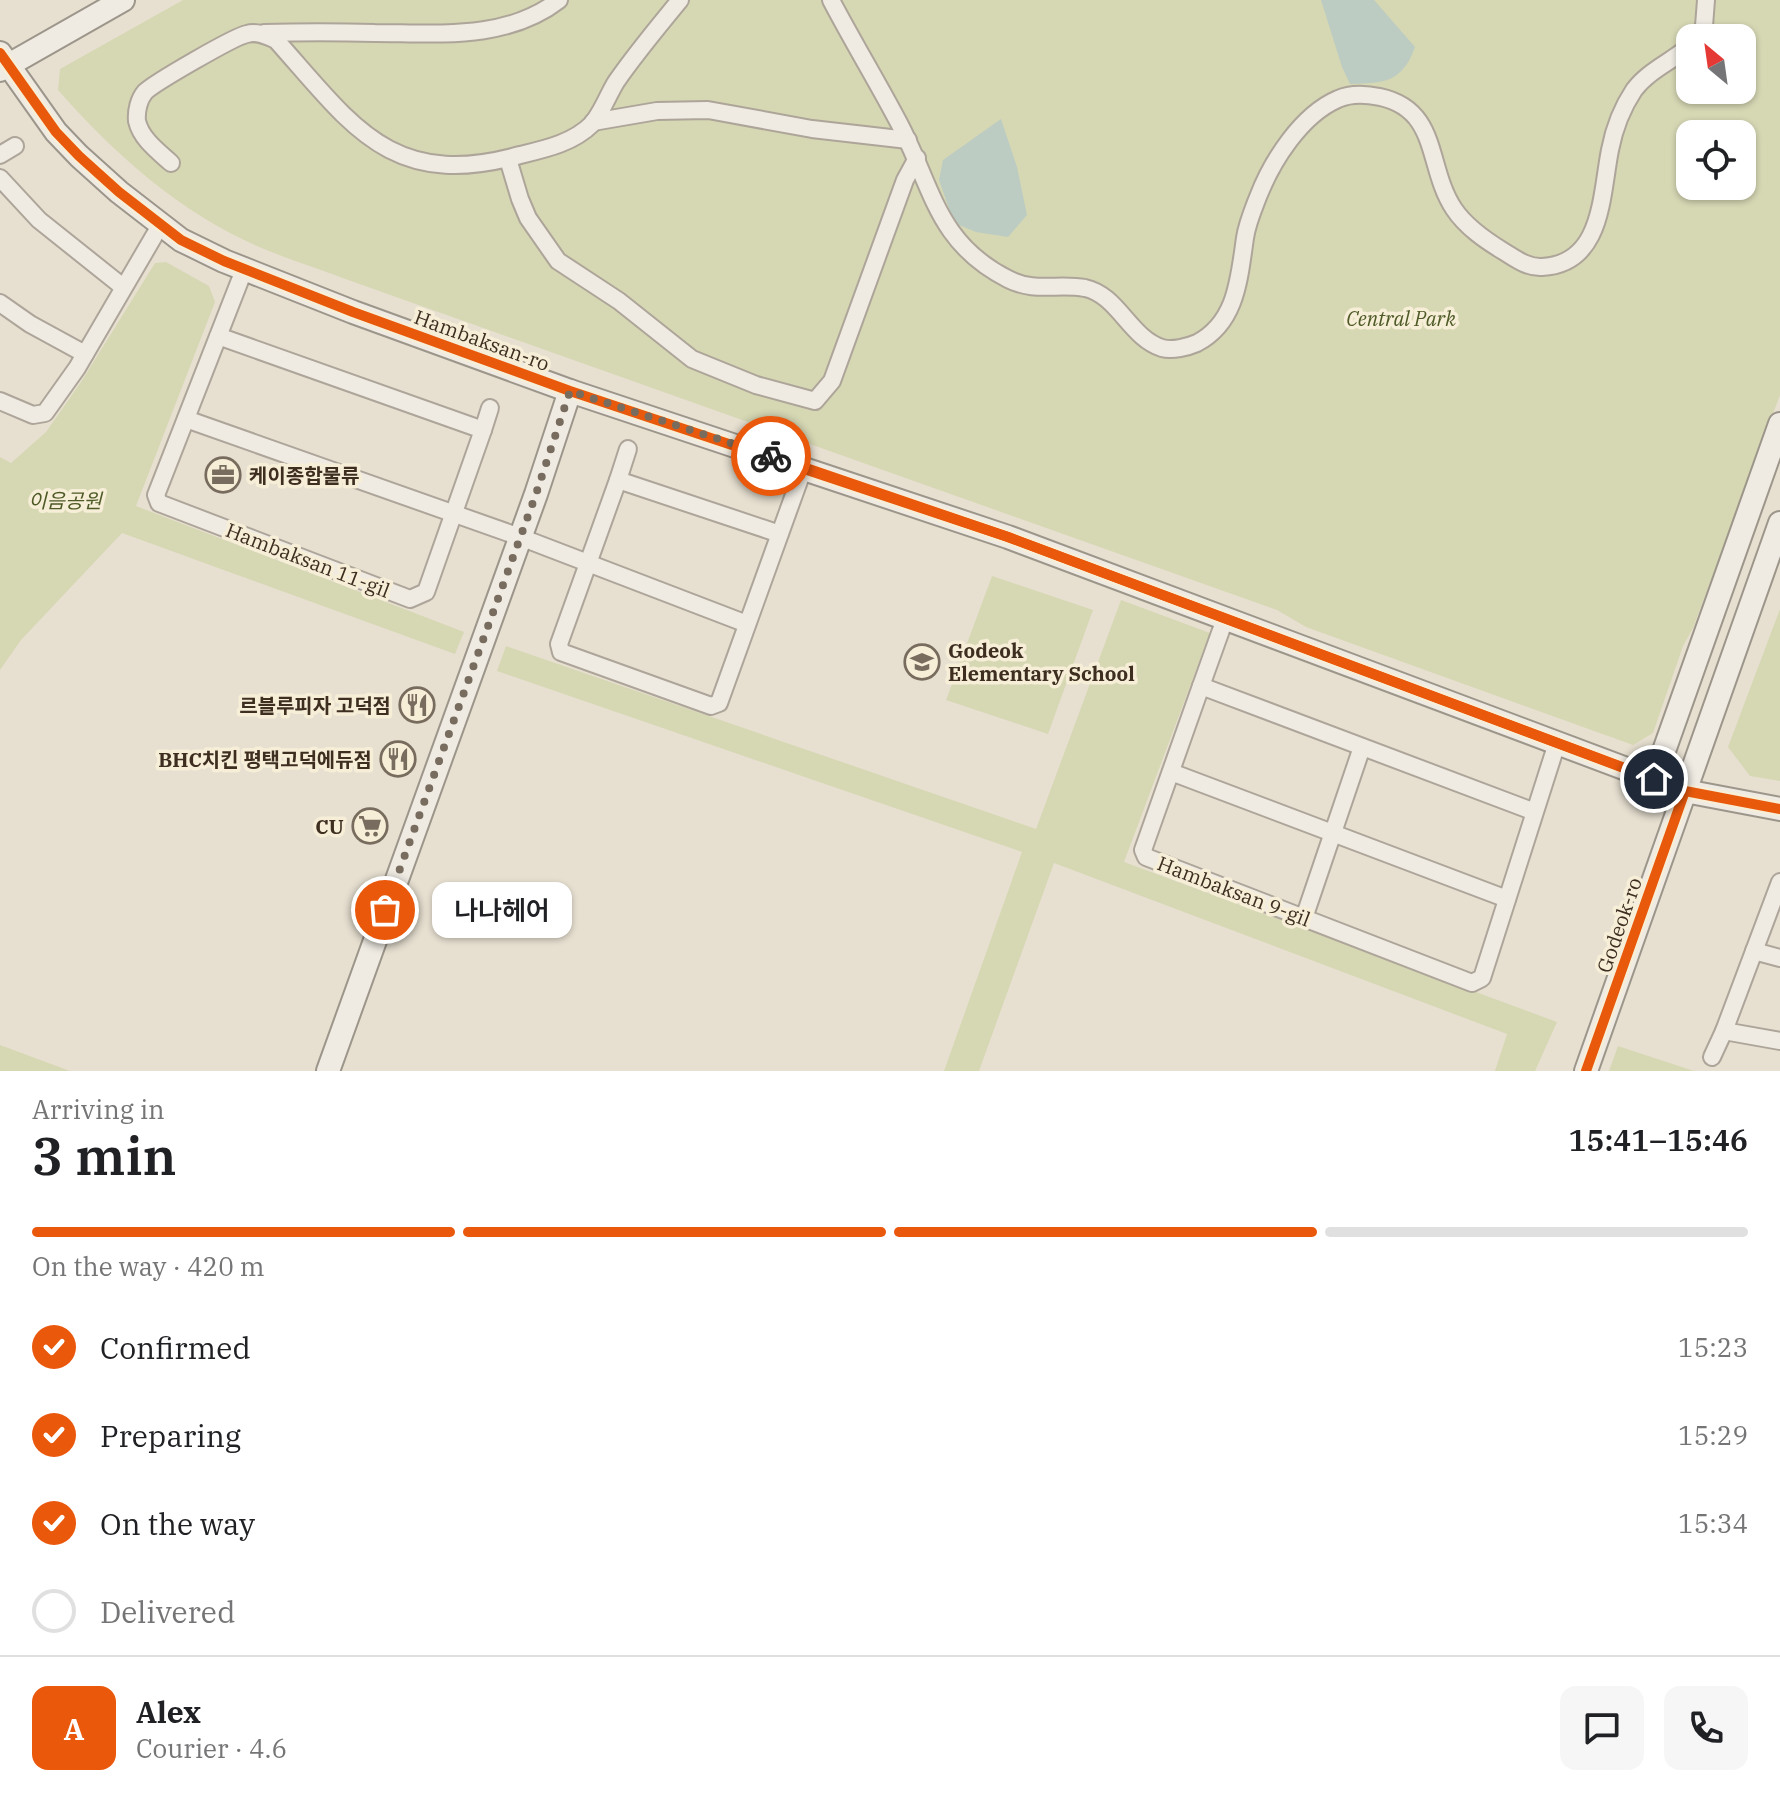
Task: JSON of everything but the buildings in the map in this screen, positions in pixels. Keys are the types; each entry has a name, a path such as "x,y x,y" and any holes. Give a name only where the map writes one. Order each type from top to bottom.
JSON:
{"street":[{"name":"Hambaksan-ro","path":"123,0 2,63 72,148 119,192 181,240 244,270 353,312 570,391 1008,537 1685,791 1780,809"},
{"path":"171,163 143,134 137,122 140,99 146,91 166,78 246,34 468,33 532,17 559,0"},
{"path":"262,33 276,40 365,136 390,152 435,164 508,159 555,146 579,135 593,122 616,83 680,0"},
{"path":"831,0 908,140 944,223 958,242 986,266 1010,281 1035,289 1070,286 1104,295 1144,338 1164,350 1190,347 1211,335 1228,313 1240,280 1246,234 1259,194 1277,160 1299,129 1324,107 1341,98 1366,94 1394,100 1411,109 1425,129 1434,161 1454,209 1471,228 1496,247 1522,263 1539,268 1561,264 1580,252 1593,235 1617,124 1635,90 1650,74 1676,56"},
{"path":"1704,24 1706,0"},
{"path":"593,122 657,111 708,110 812,129 908,140"},
{"path":"0,155 15,146"},
{"path":"508,159 528,218 558,261 619,301 692,359 756,385 815,401 832,381 905,180 917,158"},
{"path":"0,178 39,220 123,287"},
{"path":"0,401 33,415 45,413 85,354 161,224"},
{"name":"Hambaksan 11-gil","path":"244,270 156,495 159,503 410,599 426,592 490,408"},
{"path":"0,303 30,324 85,354"},
{"path":"218,336 483,430"},
{"path":"328,1071 570,391"},
{"path":"186,419 520,537 747,624"},
{"path":"1654,779 1780,424"},
{"path":"628,449 559,644 561,652 711,706 719,703 804,467"},
{"path":"618,480 780,534"},
{"name":"Godeok-ro","path":"1586,1071 1780,523"},
{"name":"Hambaksan 9-gil","path":"1225,619 1143,850 1146,857 1472,983 1482,978 1557,743"},
{"path":"1201,686 1535,812"},
{"path":"1304,918 1362,747"},
{"path":"1171,772 1507,899"},
{"path":"1712,1057 1780,882"},
{"path":"1754,951 1780,958"},
{"path":"1724,1031 1780,1041"}],"green space":[{"name":"Central Park","path":"183,0 1780,0 1780,395 1693,628 1683,646 1653,733 1633,745 1306,627 1277,610 255,245 190,209 142,174 58,90 60,69"},
{"name":"이음공원","path":"166,262 209,286 215,302 136,506 464,632 455,654 122,533 21,640 0,670 0,457 11,463 46,432 155,263"},
{"path":"992,576 1093,610 1048,734 946,700"},
{"path":"1121,600 1210,633 1124,862 1557,1022 1535,1071 1495,1071 1507,1034 1054,863 979,1071 944,1071 1022,852 497,671 506,646 1036,829"},
{"path":"1780,609 1780,781 1750,776 1728,747"},
{"path":"0,1045 70,1071 0,1071"},
{"path":"1618,1046 1694,1071 1609,1071"}],"shaded area":[{"path":"1321,0 1374,0 1415,47 1404,68 1390,79 1350,84"},
{"path":"1001,119 1017,167 1027,215 1008,237 976,232 954,223 939,180 943,160"}],"cycle path":[{"path":"0,53 56,132 79,156 181,240 224,261 570,391 1008,537 1685,791 1780,809"},
{"path":"1586,1071 1685,791"}],"way so far":[{"path":"385,910 536,494 570,391 771,456"}],"place":[{"name":"케이종합물류","path":"223,475"},
{"name":"Godeok Elementary School","path":"922,662"},
{"name":"르블루피자 고덕점","path":"417,705"},
{"name":"BHC치킨 평택고덕에듀점","path":"398,759"},
{"name":"CU","path":"370,826"},
{"name":"나나헤어","path":"385,910"}],"route":[{"path":"771,456 1008,537 1654,779"}]}
